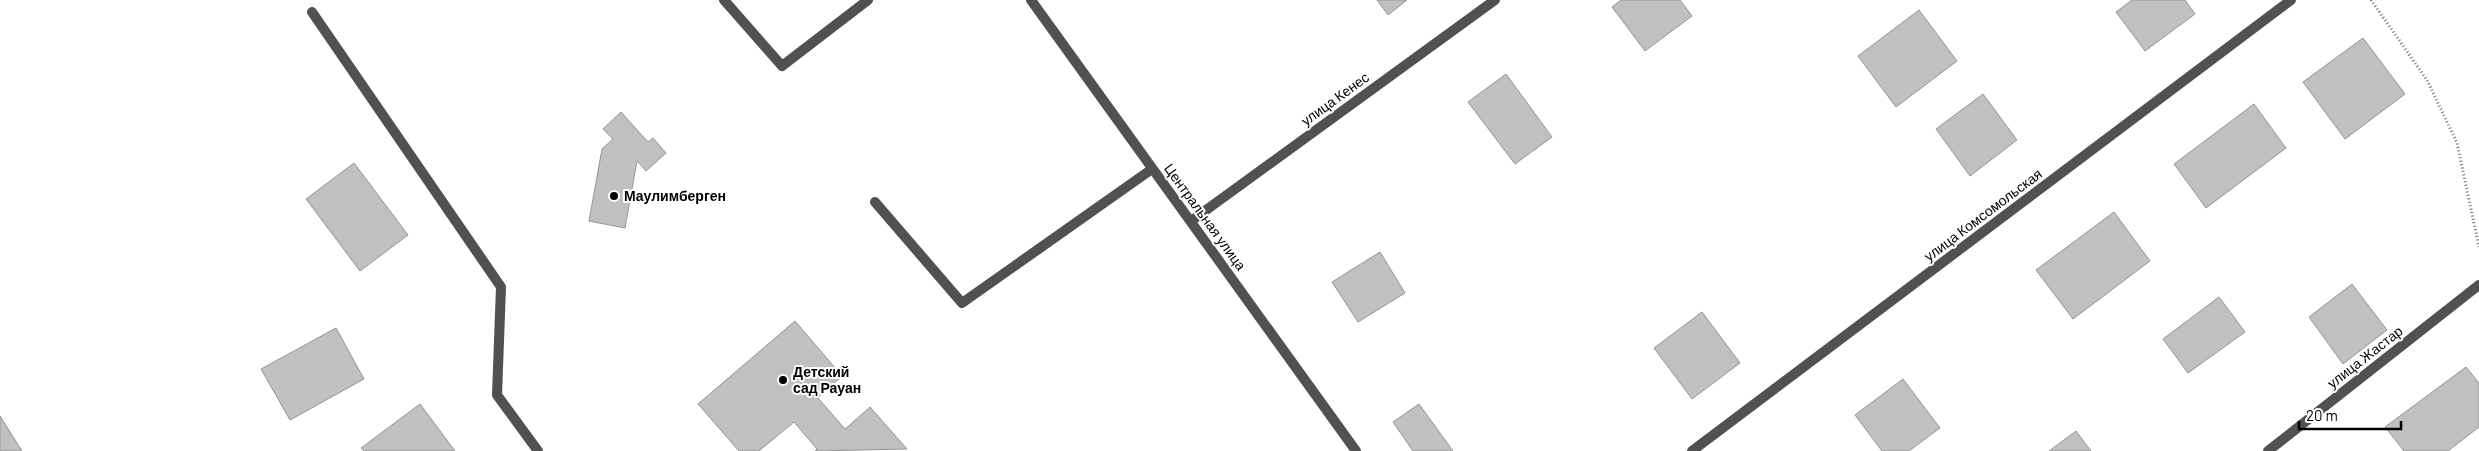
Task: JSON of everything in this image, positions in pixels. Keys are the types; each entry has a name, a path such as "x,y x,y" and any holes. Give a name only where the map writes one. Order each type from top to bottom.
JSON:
{"street":[{"path":"724,0 782,66 868,0"},
{"name":"Центральная улица","path":"1031,0 1356,451"},
{"name":"улица Кенес","path":"1191,221 1495,0"},
{"name":"улица Комсомольская","path":"1692,451 2291,0"},
{"path":"312,12 501,287 498,395 538,451"},
{"path":"876,202 962,303 1152,169"},
{"name":"улица Жастар","path":"2268,451 2479,285"}],"path":[{"path":"2371,0 2427,80 2457,143 2479,247"}],"building":[{"path":"1377,0 1407,0 1388,15"},
{"path":"1621,0 1680,0 1692,16 1645,51 1612,7"},
{"path":"2132,0 2185,0 2195,14 2145,51 2116,12"},
{"path":"1919,10 1957,61 1896,107 1858,56"},
{"path":"2363,38 2405,94 2345,139 2303,82"},
{"path":"1506,74 1552,137 1515,164 1468,102"},
{"path":"1983,94 2017,140 1970,176 1936,129"},
{"path":"2254,104 2286,148 2206,208 2174,164"},
{"path":"621,112 648,142 653,138 666,153 646,171 637,161 625,228 589,221 602,149 613,139 603,129"},
{"path":"354,163 408,235 360,271 306,199"},
{"path":"2114,212 2150,261 2073,319 2036,270"},
{"path":"1380,252 1405,293 1358,322 1332,282"},
{"path":"2352,284 2387,330 2343,364 2309,317"},
{"path":"2219,297 2245,332 2188,373 2163,339"},
{"path":"1702,312 1740,363 1692,399 1654,348"},
{"path":"795,321 842,376 818,398 845,429 870,407 907,449 815,451 817,449 794,422 759,451 739,451 698,404"},
{"path":"336,328 364,379 290,420 261,369"},
{"path":"2466,367 2479,383 2479,427 2448,451 2404,451 2385,427"},
{"path":"1903,379 1940,428 1909,451 1882,451 1855,415"},
{"path":"420,404 455,451 364,451 361,448"},
{"path":"1419,404 1453,451 1413,451 1393,422"},
{"path":"0,416 22,451 0,451"},
{"path":"2076,431 2091,451 2049,451"}],"place":[{"name":"Маулимберген","path":"614,196"},
{"name":"Детский сад Рауан","path":"783,380"}]}
